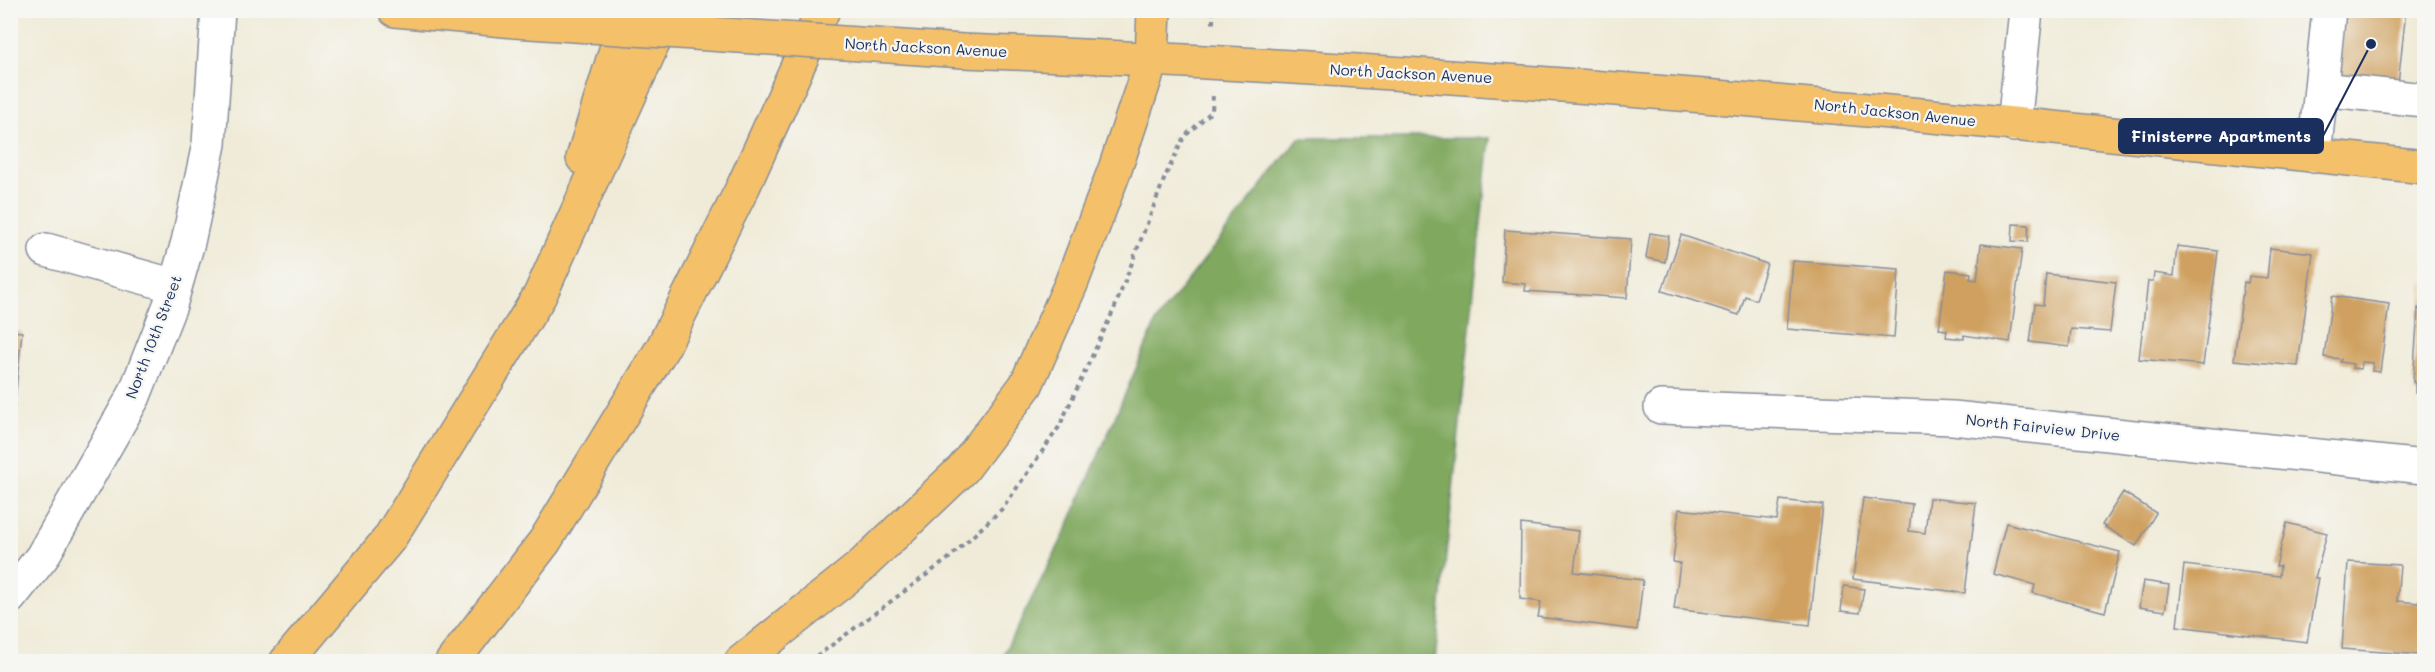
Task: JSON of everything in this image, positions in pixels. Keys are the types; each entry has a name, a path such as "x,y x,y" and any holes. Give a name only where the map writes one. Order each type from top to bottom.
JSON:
{"main road":[{"name":"North Jackson Avenue","path":"395,10 463,17 963,51 1152,58 1530,82 1837,107 2424,167"},
{"path":"540,294 628,10"},
{"path":"286,662 389,539 540,294 668,10"},
{"path":"452,662 545,541 663,347 744,185 823,10"},
{"path":"741,662 860,567 963,469 1026,385 1071,284 1115,169 1152,58 1154,10"}],"street":[{"name":"North 10th Street","path":"10,597 42,557 134,396 175,286 188,242 208,144 218,10"},
{"path":"2014,125 2026,10"},
{"path":"2314,156 2329,10"},
{"path":"2321,89 2424,100"},
{"path":"46,250 175,286"},
{"name":"North Fairview Drive","path":"1661,407 1953,418 2424,467"}],"green space":[{"path":"1299,138 1490,138 1435,661 1000,661 1066,531 1157,320"}],"building":[{"path":"2344,10 2406,10 2398,85 2337,78"},
{"path":"2013,224 2029,225 2028,242 2012,241"},
{"path":"1505,230 1631,239 1627,298 1525,291 1526,284 1502,282"},
{"path":"1650,233 1669,236 1665,262 1646,258"},
{"path":"1681,235 1767,264 1756,300 1745,296 1739,315 1662,291"},
{"path":"1981,244 2022,249 2010,342 1964,335 1964,339 1946,337 1947,330 1939,329 1947,270 1971,273 1970,279 1977,280"},
{"path":"2177,246 2218,251 2203,365 2139,359 2148,281 2153,281 2154,273 2174,276"},
{"path":"2270,248 2313,253 2298,366 2234,360 2244,282 2248,283 2249,276 2267,278"},
{"path":"1793,261 1899,269 1894,338 1787,329"},
{"path":"2046,274 2116,282 2110,332 2071,329 2069,347 2030,342 2035,304 2043,305"},
{"path":"2423,283 2424,393 2415,393 2413,382 2418,308 2421,309"},
{"path":"2332,296 2389,304 2380,372 2372,371 2373,363 2362,362 2361,369 2352,368 2353,364 2340,362 2341,359 2324,357"},
{"path":"10,331 22,332 13,421 10,421"},
{"path":"2123,492 2156,513 2136,546 2102,525"},
{"path":"1863,498 1912,504 1909,531 1925,533 1929,498 1976,503 1965,593 1853,579"},
{"path":"1780,500 1823,505 1810,625 1674,609 1680,563 1673,562 1679,509 1777,520"},
{"path":"2006,523 2120,552 2105,612 2033,593 2035,585 1993,574"},
{"path":"2287,523 2327,533 2315,578 2318,578 2307,642 2177,626 2184,565 2279,576 2280,566 2276,566"},
{"path":"1521,524 1579,531 1574,572 1643,580 1637,630 1538,617 1541,602 1520,599"},
{"path":"2348,562 2400,565 2397,601 2418,603 2424,593 2424,655 2342,649"},
{"path":"2143,581 2169,585 2165,611 2139,607"},
{"path":"1844,586 1864,589 1860,613 1841,611"}],"place":[{"name":"Finisterre Apartments","path":"2371,44"}]}
